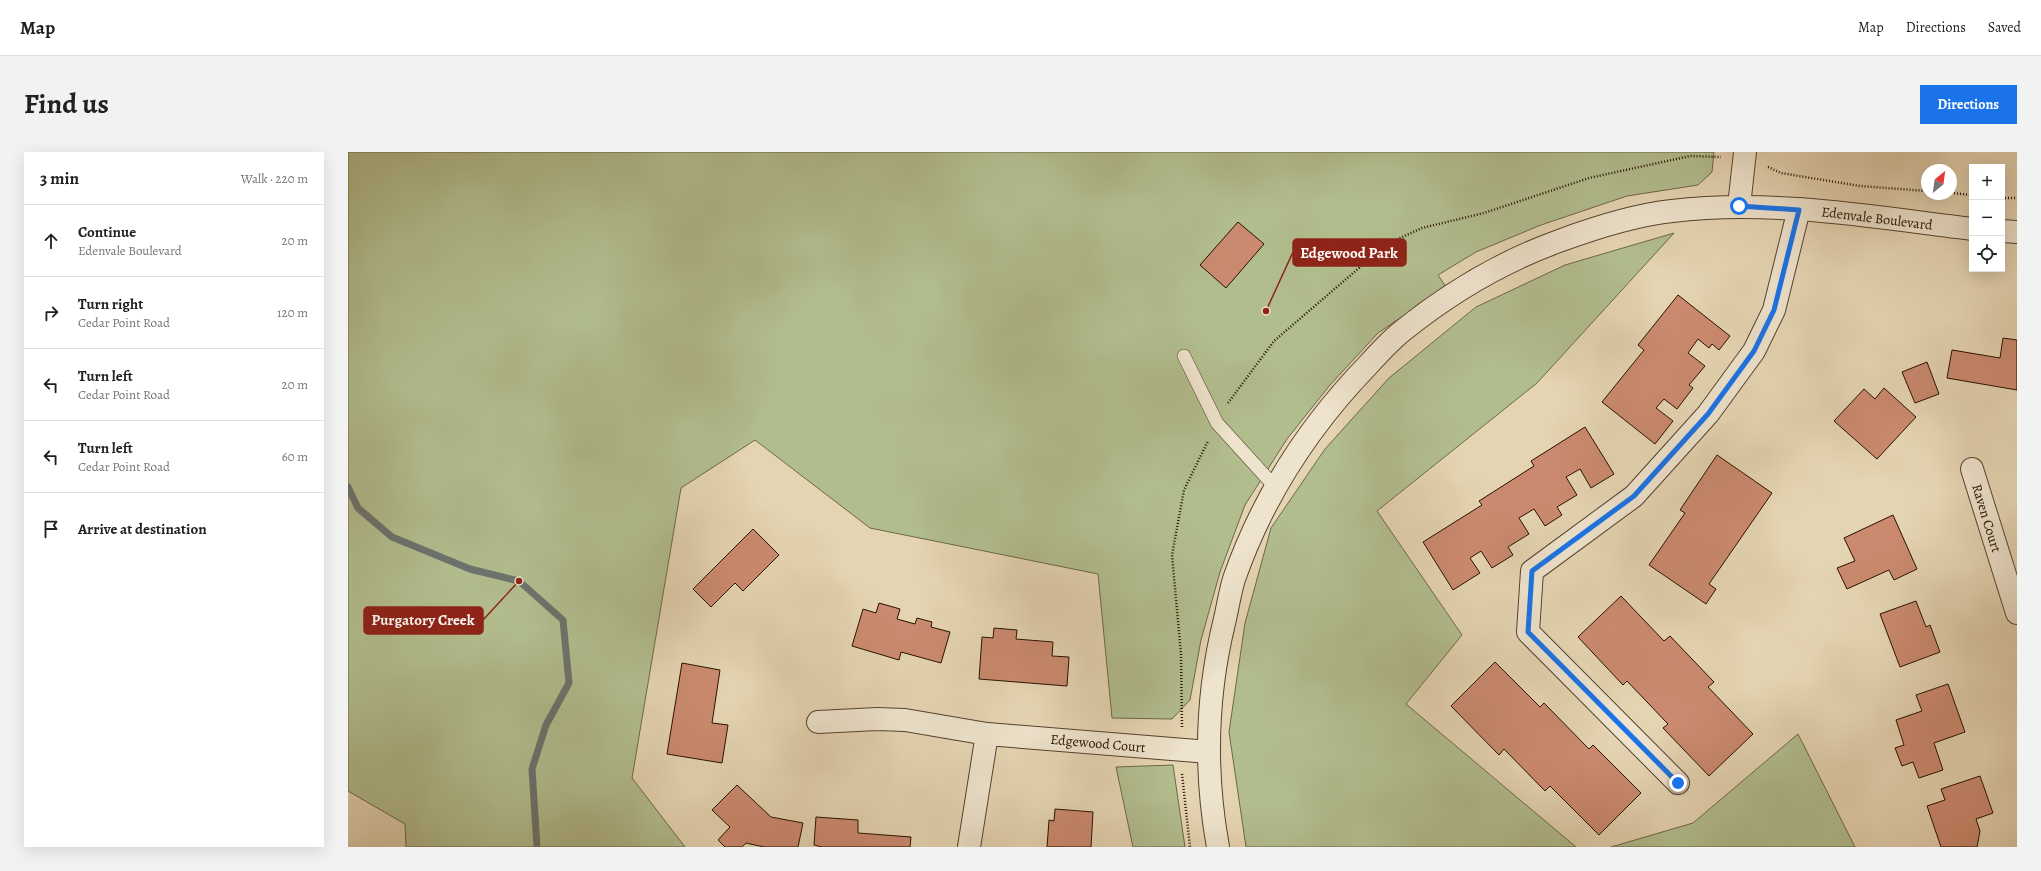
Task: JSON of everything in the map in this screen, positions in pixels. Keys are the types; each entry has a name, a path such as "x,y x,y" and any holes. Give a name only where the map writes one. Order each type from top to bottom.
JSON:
{"street":[{"path":"1739,206 1745,155"},
{"name":"Edenvale Boulevard","path":"1218,847 1210,804 1208,729 1216,654 1234,580 1262,511 1300,447 1346,388 1399,333 1459,289 1525,254 1596,228 1670,211 1739,206 1799,210 1969,229"},
{"path":"1678,783 1528,632 1532,571 1634,496 1712,408 1754,351 1774,310 1799,210"},
{"path":"2005,231 2017,232"},
{"name":"Raven Court","path":"1972,469 2017,613"},
{"name":"Edgewood Court","path":"818,722 877,718 905,720 931,723 958,730 987,734 1209,752"},
{"path":"969,847 987,734"}],"lane":[{"path":"1184,356 1217,423 1276,488"}],"path":[{"path":"1190,847 1182,770 1181,654 1172,555 1184,490 1224,409 1274,341 1387,244 1422,228 1484,213 1589,178 1690,156 1745,155 1781,173 1860,186 1921,191"},
{"path":"1957,194 1969,195"},
{"path":"2005,198 2017,198"}],"green space":[{"path":"348,152 1714,152 1712,172 1698,185 1627,196 1541,225 1476,252 1438,275 1446,287 1378,333 1330,385 1287,439 1245,505 1220,572 1201,640 1190,700 1172,719 1112,718 1098,574 870,528 755,440 681,488 632,778 685,847 406,847 405,824 348,791"},
{"path":"1674,233 1537,383 1377,511 1462,635 1406,704 1576,847 1246,847 1229,732 1245,623 1271,528 1325,449 1389,378 1476,307 1565,265"},
{"path":"1798,734 1855,847 1611,847 1693,823"},
{"path":"1173,765 1185,847 1133,847 1116,767"}],"building":[{"path":"1238,222 1264,244 1226,288 1200,265"},
{"path":"1678,295 1730,336 1719,350 1712,344 1709,348 1698,339 1688,353 1705,366 1689,385 1693,388 1677,409 1664,399 1656,408 1673,421 1655,444 1602,402 1644,350 1638,345"},
{"path":"2003,338 2017,340 2017,390 1947,378 1952,350 2000,358"},
{"path":"1927,362 1939,394 1915,403 1902,372"},
{"path":"1884,388 1916,417 1877,459 1834,421 1864,389 1875,399"},
{"path":"1585,427 1614,474 1591,488 1580,469 1566,477 1577,495 1557,507 1562,515 1545,526 1534,509 1519,518 1529,534 1508,547 1513,555 1492,568 1481,551 1470,558 1480,573 1453,590 1423,542 1482,505 1479,501 1534,466 1531,461"},
{"path":"1717,455 1772,493 1709,584 1716,589 1706,604 1649,565 1685,513 1680,510"},
{"path":"1893,515 1917,569 1894,580 1889,570 1847,589 1837,568 1855,561 1844,538"},
{"path":"753,529 779,555 743,591 735,583 711,607 693,589"},
{"path":"1621,596 1664,641 1670,636 1714,682 1708,687 1753,734 1709,776 1663,728 1668,724 1627,681 1623,685 1578,637"},
{"path":"1916,601 1926,627 1930,625 1940,652 1900,667 1880,614"},
{"path":"879,603 900,609 897,619 915,624 917,618 932,622 931,627 950,632 941,663 901,652 899,660 852,646 863,609 876,613"},
{"path":"994,628 1017,630 1016,639 1053,642 1052,656 1069,657 1067,686 979,679 982,637 993,638"},
{"path":"1495,662 1540,707 1544,703 1589,749 1593,745 1641,793 1599,835 1550,786 1545,791 1504,749 1499,755 1451,706"},
{"path":"682,663 720,670 712,723 728,725 722,763 667,754"},
{"path":"1948,684 1965,732 1934,743 1943,770 1919,778 1913,762 1902,766 1895,748 1904,745 1896,720 1922,711 1916,695"},
{"path":"1980,776 1993,813 1976,819 1980,831 1977,847 1941,847 1927,806 1945,800 1941,789"},
{"path":"737,785 771,817 803,823 798,847 764,847 746,843 742,847 725,847 718,840 730,827 712,810"},
{"path":"1055,809 1093,812 1091,847 1047,847 1049,820 1054,821"},
{"path":"816,817 858,820 858,833 911,837 910,847 822,847 814,845"}],"waterway":[{"path":"348,487 358,508 392,537 470,569 519,581 563,620 569,683 546,725 532,769 537,847"}],"place":[{"name":"Edgewood Park","path":"1266,311"},
{"name":"Purgatory Creek","path":"519,581"}],"route":[{"path":"1678,783 1528,632 1532,571 1634,496 1708,414 1754,351 1774,310 1799,210 1739,206"}]}
